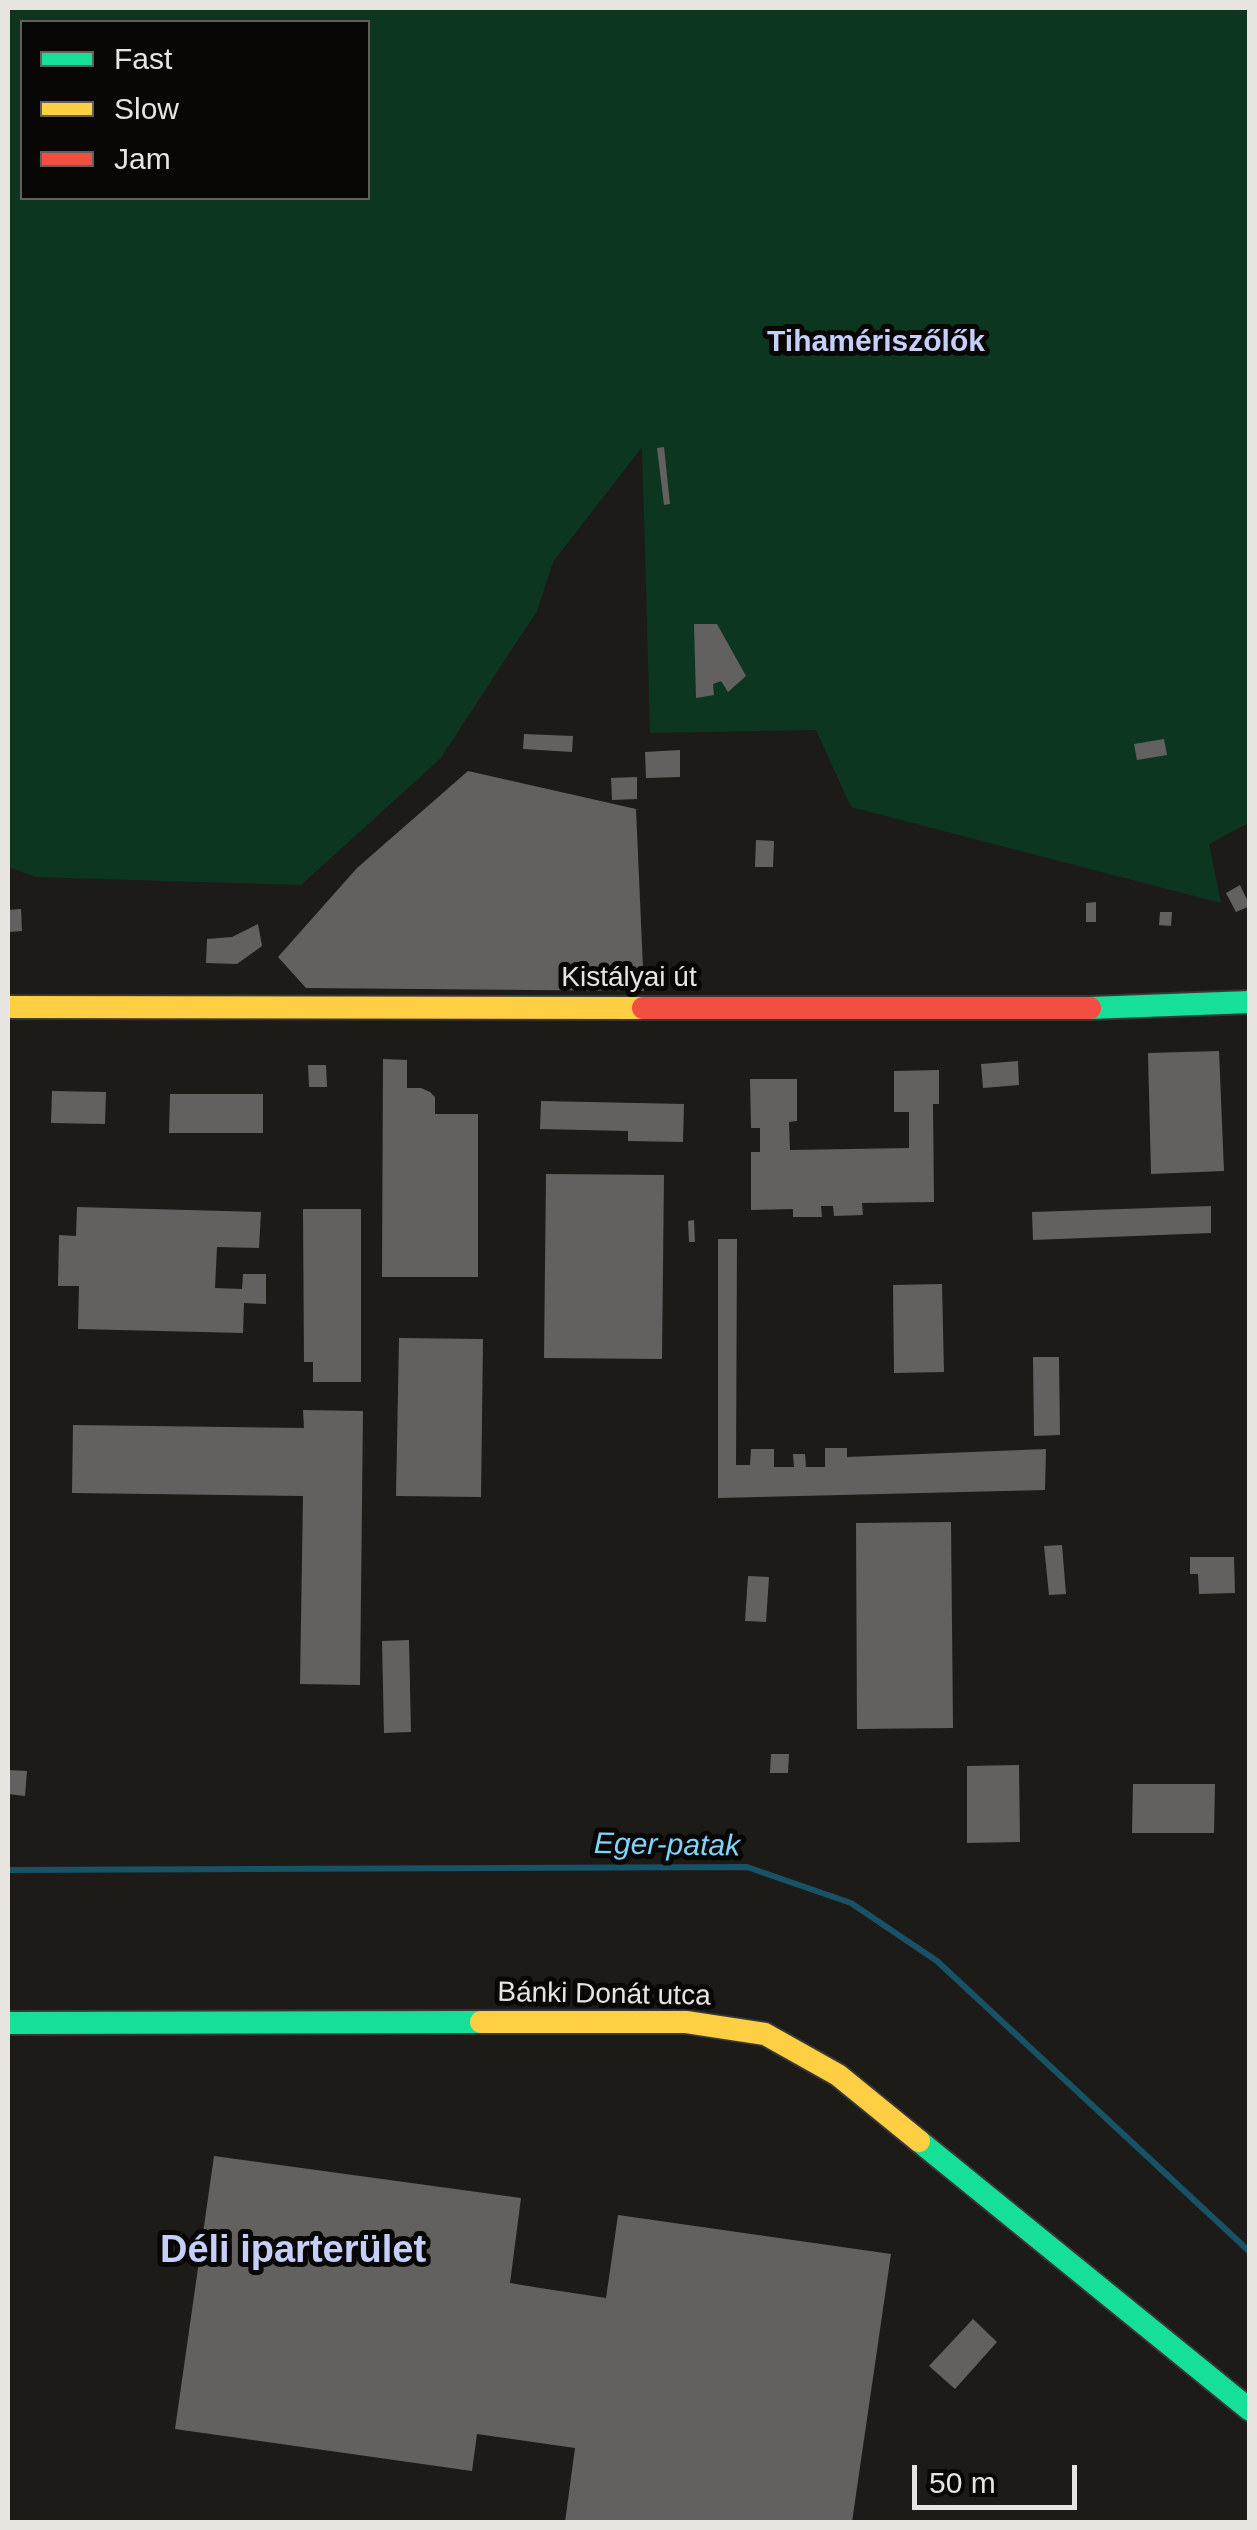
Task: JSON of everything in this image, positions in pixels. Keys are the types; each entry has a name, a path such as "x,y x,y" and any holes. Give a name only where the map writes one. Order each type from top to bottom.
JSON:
{"street":[{"name":"Kistályai út","path":"8,1007 1100,1008 1250,1002"},
{"name":"Bánki Donát utca","path":"8,2023 686,2022 765,2034 838,2074 1250,2410"}],"green space":[{"path":"8,8 1249,8 1250,822 1209,844 1221,903 851,807 816,730 650,733 642,447 553,562 537,611 440,759 301,885 36,877 8,867"}],"building":[{"path":"664,447 670,504 664,505 657,448"},
{"path":"694,624 717,624 746,676 728,692 721,681 713,684 714,695 696,698"},
{"path":"524,734 573,736 572,752 523,749"},
{"path":"1164,739 1167,755 1137,760 1134,744"},
{"path":"680,750 680,777 646,778 645,752"},
{"path":"468,771 636,809 644,991 306,988 278,957 357,868"},
{"path":"637,777 637,799 612,800 611,778"},
{"path":"756,840 774,841 773,867 755,867"},
{"path":"1240,885 1250,906 1236,912 1226,893"},
{"path":"1096,902 1096,922 1086,922 1086,903"},
{"path":"21,909 22,931 8,932 8,910"},
{"path":"1160,912 1172,912 1171,926 1159,925"},
{"path":"258,924 262,946 237,964 206,963 207,939 232,937"},
{"path":"1219,1051 1224,1171 1151,1174 1148,1053"},
{"path":"383,1059 407,1060 407,1088 430,1092 435,1097 435,1114 478,1114 478,1277 382,1277"},
{"path":"1018,1061 1019,1085 983,1088 981,1064"},
{"path":"308,1065 326,1065 327,1087 309,1087"},
{"path":"939,1070 939,1104 933,1104 934,1202 862,1203 863,1215 834,1216 833,1206 821,1206 822,1217 793,1217 793,1209 751,1210 751,1152 760,1152 760,1128 751,1128 750,1079 797,1079 797,1121 789,1122 790,1150 909,1148 909,1112 894,1112 894,1071"},
{"path":"52,1091 106,1092 105,1124 51,1123"},
{"path":"170,1094 263,1094 263,1133 169,1133"},
{"path":"541,1101 684,1104 683,1142 628,1141 628,1131 540,1129"},
{"path":"546,1174 664,1175 662,1359 544,1358"},
{"path":"1211,1206 1211,1233 1033,1240 1032,1212"},
{"path":"77,1207 261,1212 259,1248 217,1247 215,1288 242,1289 243,1274 266,1274 266,1304 244,1303 243,1333 78,1329 79,1286 58,1286 59,1235 76,1236"},
{"path":"303,1209 361,1209 361,1382 313,1382 313,1362 304,1362"},
{"path":"694,1220 695,1242 689,1242 688,1221"},
{"path":"718,1239 737,1239 736,1465 750,1465 751,1449 774,1449 774,1467 794,1467 793,1454 805,1454 806,1467 825,1467 825,1448 847,1448 847,1457 1046,1449 1045,1490 718,1498"},
{"path":"942,1284 944,1372 894,1373 893,1285"},
{"path":"399,1338 483,1339 481,1497 396,1496"},
{"path":"1033,1357 1059,1357 1060,1435 1034,1436"},
{"path":"303,1410 363,1411 360,1685 300,1684 303,1496 72,1493 73,1425 304,1428"},
{"path":"951,1522 953,1728 857,1729 856,1523"},
{"path":"1062,1545 1066,1594 1049,1595 1044,1546"},
{"path":"1190,1557 1234,1557 1235,1593 1199,1594 1198,1574 1190,1574"},
{"path":"748,1576 769,1577 766,1622 745,1621"},
{"path":"409,1640 411,1732 384,1733 382,1641"},
{"path":"771,1754 789,1754 788,1773 770,1773"},
{"path":"1019,1765 1020,1842 967,1843 967,1766"},
{"path":"8,1770 27,1771 25,1796 8,1794"},
{"path":"1133,1784 1215,1784 1214,1833 1132,1833"},
{"path":"214,2156 521,2198 510,2283 606,2298 618,2215 891,2254 852,2522 565,2522 575,2448 477,2434 472,2471 175,2429"},
{"path":"973,2319 997,2342 955,2389 929,2366"}],"waterway":[{"name":"Eger-patak","path":"8,1870 747,1867 851,1903 937,1961 1250,2252"}],"traffic: fast":[{"path":"1090,1008 1250,1002"},
{"path":"8,2023 481,2022"},
{"path":"919,2141 1250,2410"}],"traffic: slow":[{"path":"8,1007 643,1008"},
{"path":"481,2022 686,2022 765,2034 838,2075 919,2141"}],"traffic: jam":[{"path":"643,1008 1090,1008"}],"district":[{"name":"Tihamériszőlők","path":"876,343"},
{"name":"Déli iparterület","path":"293,2252"}]}
